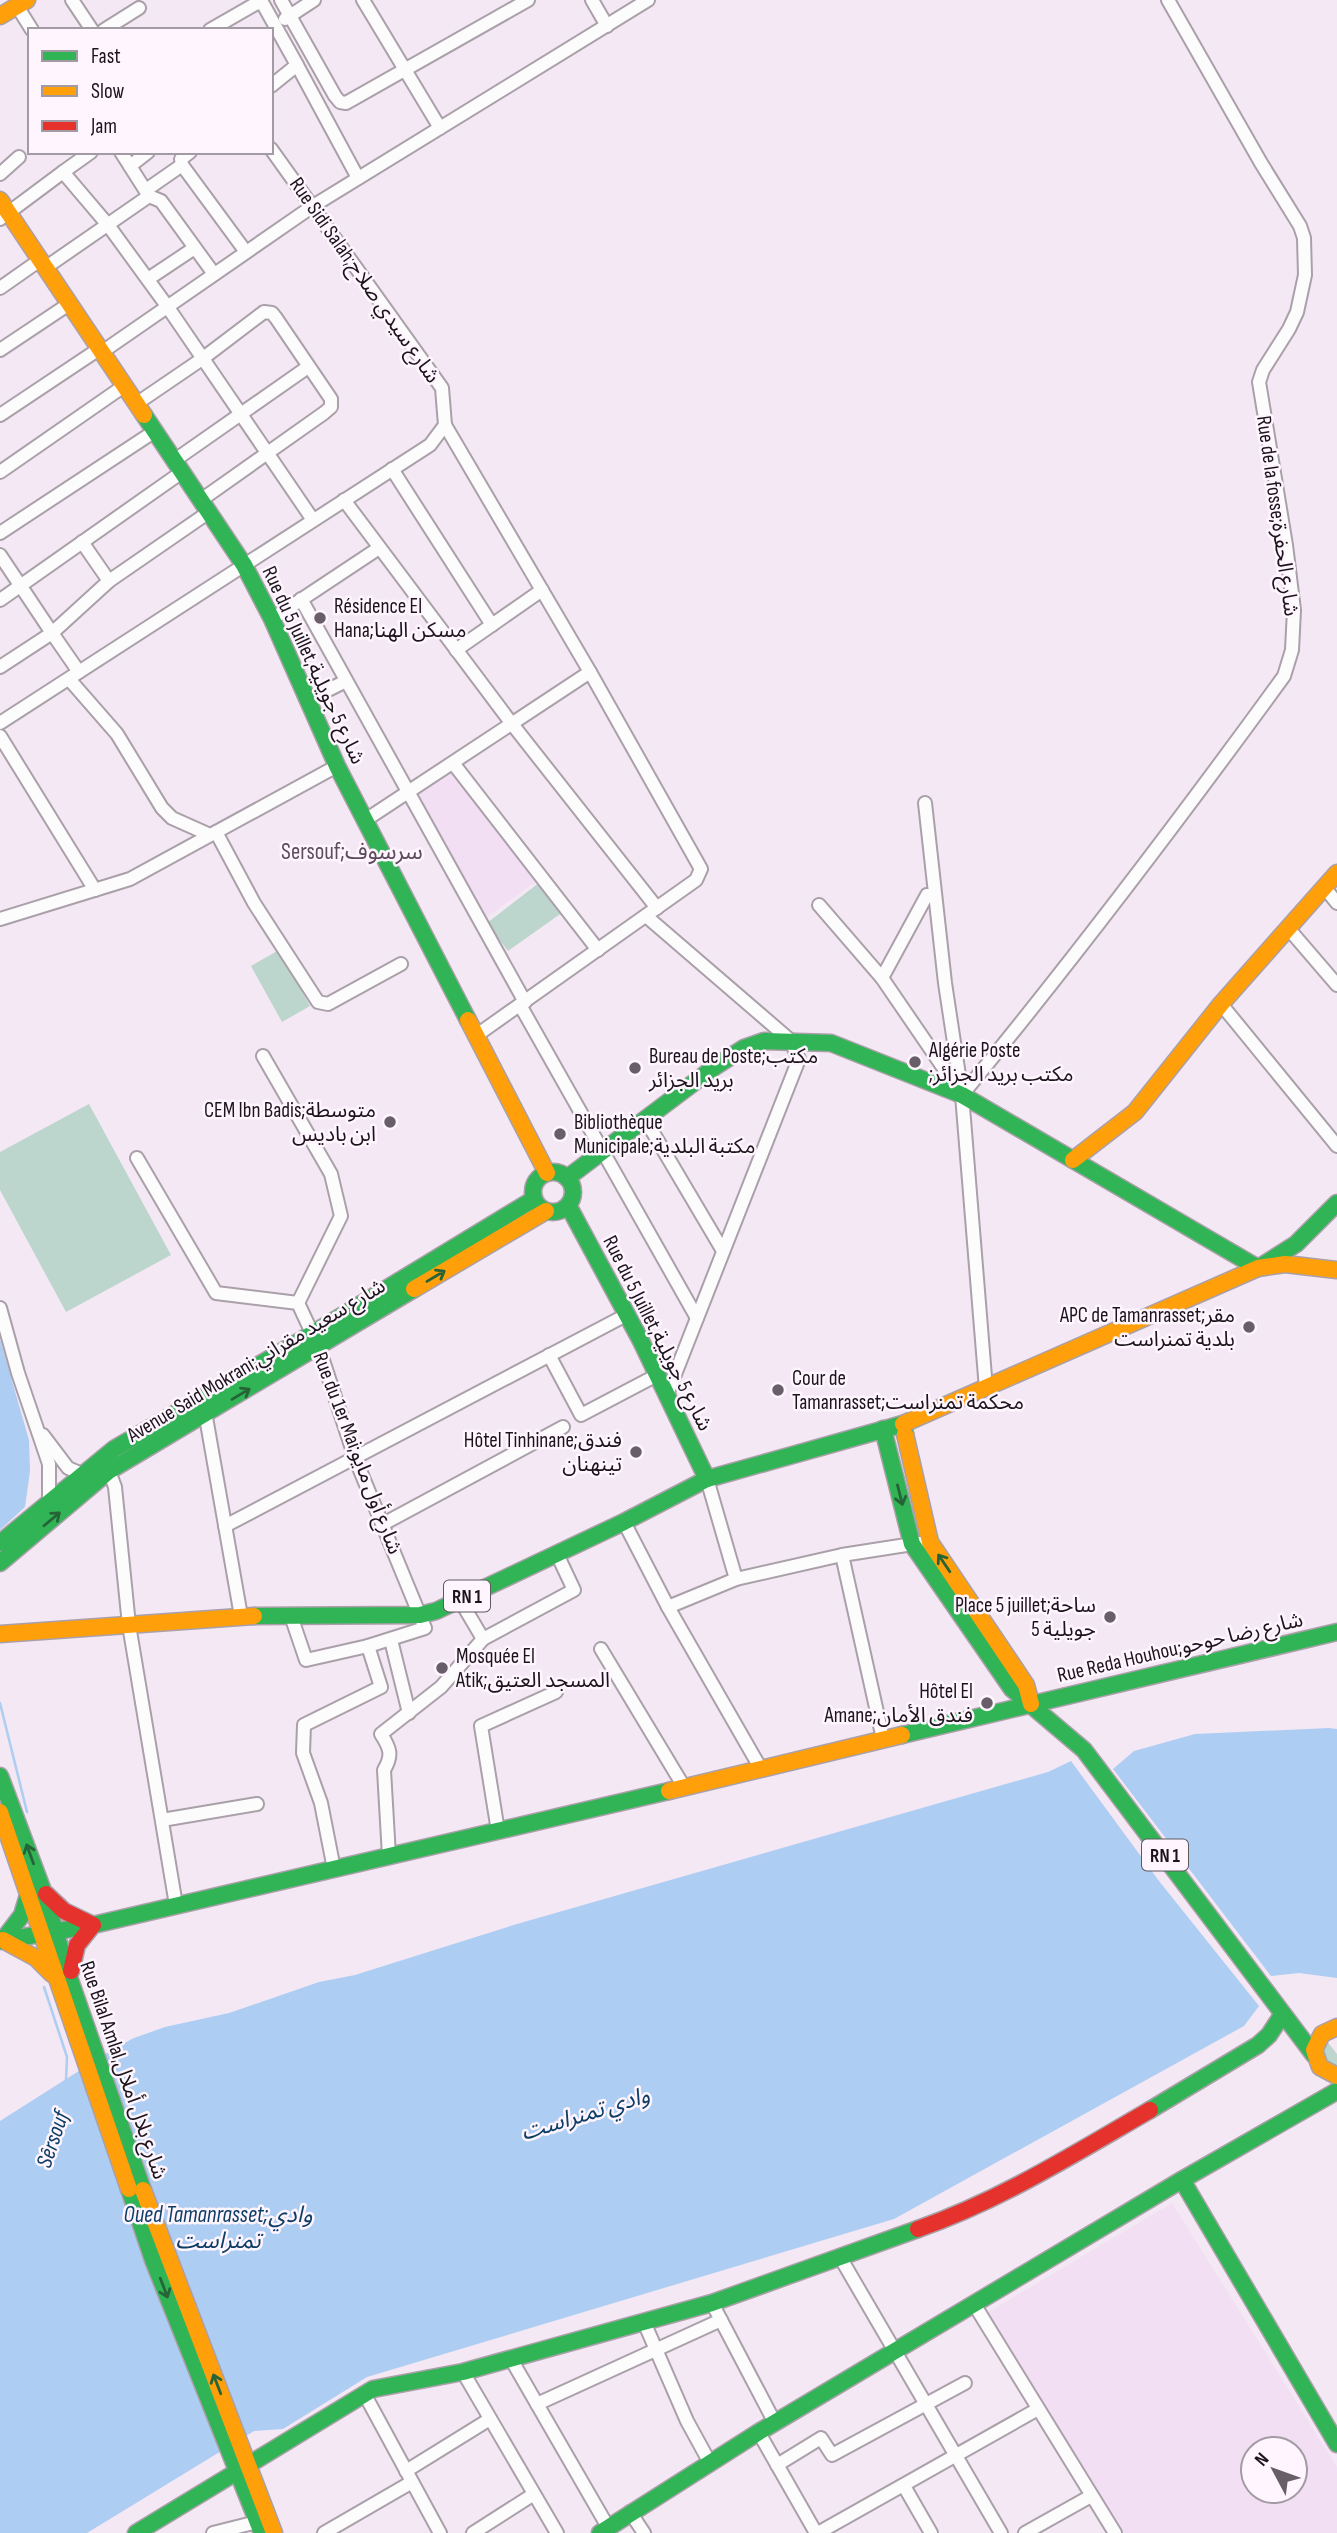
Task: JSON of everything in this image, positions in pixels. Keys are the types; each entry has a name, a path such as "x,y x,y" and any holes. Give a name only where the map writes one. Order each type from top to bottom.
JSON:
{"street":[{"path":"72,0 91,28"},
{"path":"281,0 340,102 346,103 528,0"},
{"path":"274,28 314,0"},
{"path":"363,0 440,128"},
{"path":"592,0 607,26"},
{"path":"0,415 101,351 313,206 648,0"},
{"name":"Rue de la fosse;شارع الحفرة","path":"962,1095 1052,986 1176,825 1284,676 1292,650 1294,610 1286,545 1259,382 1263,370 1289,330 1297,312 1305,275 1304,238 1300,226 1168,0"},
{"path":"214,28 260,2 263,4 358,178"},
{"path":"0,16 22,3 31,28"},
{"path":"107,28 139,8"},
{"path":"273,84 297,65"},
{"name":"Rue Sidi Salah;شارع سيدي صلاح","path":"273,152 442,388 445,425"},
{"path":"3,211 87,154"},
{"path":"122,154 148,193 161,201 193,249 214,274"},
{"path":"130,166 145,154"},
{"path":"187,154 181,159 182,165 246,253"},
{"path":"0,174 19,157"},
{"path":"0,288 108,225 182,165"},
{"path":"63,172 108,225 148,279 313,520"},
{"name":"Rue du 5 Juillet,شارع 5 جويلية","path":"3,211 43,264 244,565 272,619 337,766 547,1173"},
{"path":"148,279 193,249"},
{"path":"0,350 69,304"},
{"path":"0,667 52,633 109,581 268,453 331,407 331,399 276,318 272,313 264,312 136,404"},
{"path":"0,600 82,542 239,414 308,367"},
{"path":"0,472 124,386"},
{"path":"0,723 430,445 445,425 590,672 701,869 696,880 477,1035"},
{"path":"0,533 155,431"},
{"path":"392,469 492,625"},
{"path":"344,500 652,912 790,1040 799,1059 668,1392"},
{"path":"82,542 109,581"},
{"path":"272,619 379,548"},
{"path":"0,555 52,633 74,676 117,734 162,808 172,818 213,834 318,1002 328,1004 401,964"},
{"path":"456,650 542,590"},
{"path":"301,599 601,1152 697,1318"},
{"path":"365,821 590,672"},
{"path":"307,700 346,681"},
{"path":"0,736 95,890"},
{"path":"453,763 598,950"},
{"path":"0,919 130,879 337,766"},
{"path":"925,803 945,983 962,1095 986,1389"},
{"path":"1073,1160 1135,1112 1221,1004 1337,873"},
{"path":"1324,887 1337,903"},
{"path":"882,978 927,895 935,896"},
{"path":"819,905 882,978 962,1095"},
{"path":"1288,928 1337,985"},
{"path":"1221,1004 1337,1146"},
{"path":"567,1178 744,1048 764,1041 831,1043 962,1095 1258,1268 1285,1264 1337,1270"},
{"path":"137,1158 216,1293 298,1303 341,1216 331,1174 262,1056"},
{"path":"645,1119 723,1251"},
{"path":"547,1173 558,1173 567,1178 573,1189 569,1207 557,1212 546,1212 534,1199 534,1186 537,1181 547,1173"},
{"name":"Avenue Said Mokrani;شارع سعيد مقراني","path":"0,1563 109,1471 206,1415 534,1199"},
{"path":"903,1424 1258,1268 1296,1244 1337,1203"},
{"name":"Rue du 5 Juillet,شارع 5 جويلية","path":"569,1207 659,1374 707,1479"},
{"name":"Avenue Said Mokrani;شارع سعيد مقراني","path":"0,1543 114,1449 202,1396 316,1341 546,1212"},
{"path":"1296,1244 1302,1257 1314,1266"},
{"name":"Rue du 1er Mai;شارع أول مايو","path":"298,1303 316,1341 355,1458 420,1615"},
{"path":"0,1308 49,1464 49,1501"},
{"path":"225,1525 628,1314"},
{"path":"549,1355 581,1416 659,1374"},
{"path":"202,1396 241,1616"},
{"path":"35,1423 68,1468 82,1474"},
{"name":"RN 1","path":"0,1633 241,1616 420,1615 460,1600 624,1522 707,1479 903,1424 930,1542 1026,1685 1031,1704"},
{"path":"383,1524 563,1427"},
{"name":"RN 1","path":"883,1429 912,1544 1013,1689 1084,1750 1314,2055"},
{"path":"109,1471 115,1487 129,1625 176,1905"},
{"path":"707,1479 736,1579"},
{"path":"624,1522 668,1607 761,1769"},
{"path":"668,1607 736,1579 842,1555 930,1542"},
{"path":"389,1856 384,1770 390,1760 390,1749 382,1734 441,1687 483,1639 574,1590 557,1554"},
{"path":"842,1555 883,1738"},
{"path":"460,1600 483,1639"},
{"path":"291,1616 306,1660 369,1646 425,1628 420,1615"},
{"name":"Rue Reda Houhou;شارع رضا حوحو","path":"1,1941 93,1925 1337,1632"},
{"path":"391,1640 409,1713"},
{"path":"334,1869 321,1803 303,1753 304,1724 381,1687 369,1646"},
{"path":"601,1650 684,1787"},
{"path":"498,1831 481,1726 556,1692"},
{"name":"Rue Bilal Amlal,شارع بلال أملال","path":"0,1776 63,1980 265,2526"},
{"path":"162,1820 257,1804"},
{"name":"Rue Bilal Amlal,شارع بلال أملال","path":"0,1812 36,1890"},
{"path":"36,1890 64,1911 93,1925 84,1933 74,1951 63,1980 26,1950 1,1941 22,1915 36,1890"},
{"path":"136,2533 158,2527 242,2468 373,2389 463,2372 712,2303 961,2214 1043,2173 1258,2045 1284,2017 1332,2029"},
{"path":"1332,2029 1315,2044 1314,2055 1323,2070 1337,2076"},
{"path":"511,2359 604,2530 895,2351 1337,2091"},
{"path":"1182,2180 1337,2444"},
{"path":"840,2257 1001,2533"},
{"path":"712,2303 775,2423"},
{"path":"974,2304 1115,2533"},
{"path":"537,2404 721,2320"},
{"path":"644,2322 687,2421 710,2463"},
{"path":"463,2372 557,2533"},
{"path":"777,2465 821,2438 832,2455 965,2383"},
{"path":"365,2395 440,2533"},
{"path":"759,2433 817,2533 1038,2409"},
{"path":"327,2532 490,2419"},
{"path":"904,2486 931,2533"},
{"path":"473,2533 534,2494"},
{"path":"1025,2533 1091,2496"},
{"path":"630,2512 644,2533"},
{"path":"213,2533 265,2526"}],"shaded area":[{"path":"451,768 538,880 483,920 412,793"},
{"path":"1172,2203 1337,2467 1337,2533 1116,2533 985,2314"}],"green space":[{"path":"540,882 563,912 508,951 487,923"},
{"path":"279,950 310,1006 282,1022 251,966"},
{"path":"89,1104 171,1255 66,1312 0,1190 0,1152"},
{"path":"1322,2035 1337,2054 1337,2066 1332,2069 1309,2038"}],"water":[{"path":"0,1339 29,1440 30,1471 25,1507 0,1530"},
{"path":"1337,1729 1337,1978 1299,1973 1271,1976 1113,1769 1134,1751 1195,1734"},
{"name":"Oued Tamanrasset;وادي تمنراست","path":"1071,1761 1159,1881 1259,2006 1244,2026 894,2219 367,2377 283,2429 254,2431 87,2533 0,2533 0,2121 115,2048 165,2027 229,2013 319,1982 355,1975 517,1924 1048,1772"}],"waterway":[{"name":"Sêrsouf","path":"0,1703 27,1812"},
{"name":"Sêrsouf","path":"44,1987 67,2057 66,2081"}],"traffic: fast":[{"path":"144,415 244,565 272,619 337,766 468,1020"},
{"path":"567,1178 744,1048 764,1041 831,1043 962,1095 1258,1268"},
{"path":"553,1172 561,1173 567,1178 572,1184 573,1192 572,1200 567,1206 561,1211 553,1212 545,1211 539,1206 534,1200 533,1192 534,1184 539,1178 545,1173 553,1172"},
{"path":"0,1543 114,1449 312,1334 534,1199"},
{"path":"1263,1265 1296,1244 1337,1203"},
{"path":"569,1207 641,1341 707,1479"},
{"path":"0,1563 109,1471 414,1289"},
{"path":"254,1616 420,1615 436,1611 624,1522 707,1479 903,1424 905,1434"},
{"path":"883,1429 912,1544 1012,1689 1084,1750 1314,2055"},
{"path":"902,1735 1337,1632"},
{"path":"0,1776 42,1888 70,1980 143,2190"},
{"path":"0,1941 93,1925 669,1791"},
{"path":"3,1940 22,1915 29,1892"},
{"path":"1150,2110 1258,2045 1269,2035 1282,2015"},
{"path":"600,2533 759,2432 1180,2181 1337,2091"},
{"path":"1182,2180 1337,2444"},
{"path":"129,2189 153,2260 262,2533"},
{"path":"136,2533 373,2389 463,2372 712,2303 918,2229"}],"traffic: slow":[{"path":"0,16 27,0"},
{"path":"0,200 144,415"},
{"path":"1073,1160 1135,1112 1221,1004 1337,873"},
{"path":"468,1020 547,1173"},
{"path":"414,1289 546,1211"},
{"path":"903,1424 1258,1268 1285,1264 1337,1270"},
{"path":"905,1434 930,1542 1026,1685 1031,1704"},
{"path":"0,1634 254,1616"},
{"path":"669,1791 902,1735"},
{"path":"0,1812 129,2189"},
{"path":"3,1940 36,1958 52,1974"},
{"path":"1337,2027 1322,2034 1314,2050 1320,2067 1337,2076"},
{"path":"143,2190 274,2533"}],"traffic: jam":[{"path":"46,1894 64,1911 93,1925"},
{"path":"71,1971 77,1945 93,1925"},
{"path":"918,2229 1008,2190 1150,2110"}],"place":[{"name":"Résidence El Hana;مسكن الهنا","path":"320,618"},
{"name":"Algérie Poste ;مكتب بريد الجزائر","path":"915,1062"},
{"name":"Bureau de Poste;مكتب بريد الجزائر","path":"635,1068"},
{"name":"CEM Ibn Badis;متوسطة ابن باديس","path":"390,1122"},
{"name":"Bibliothèque Municipale;مكتبة البلدية","path":"560,1134"},
{"name":"APC de Tamanrasset;مقر بلدية تمنراست","path":"1249,1327"},
{"name":"Cour de Tamanrasset;محكمة تمنراست","path":"778,1390"},
{"name":"Hôtel Tinhinane;فندق تينهنان","path":"636,1452"},
{"name":"Place 5 juillet;ساحة 5 جويلية","path":"1110,1617"},
{"name":"Mosquée El Atik;المسجد العتيق","path":"442,1668"},
{"name":"Hôtel El Amane;فندق الأمان","path":"987,1703"}],"district":[{"name":"Sersouf;سرسوف","path":"352,851"}],"water label":[{"name":"وادي تمنراست","path":"585,2113"}]}
